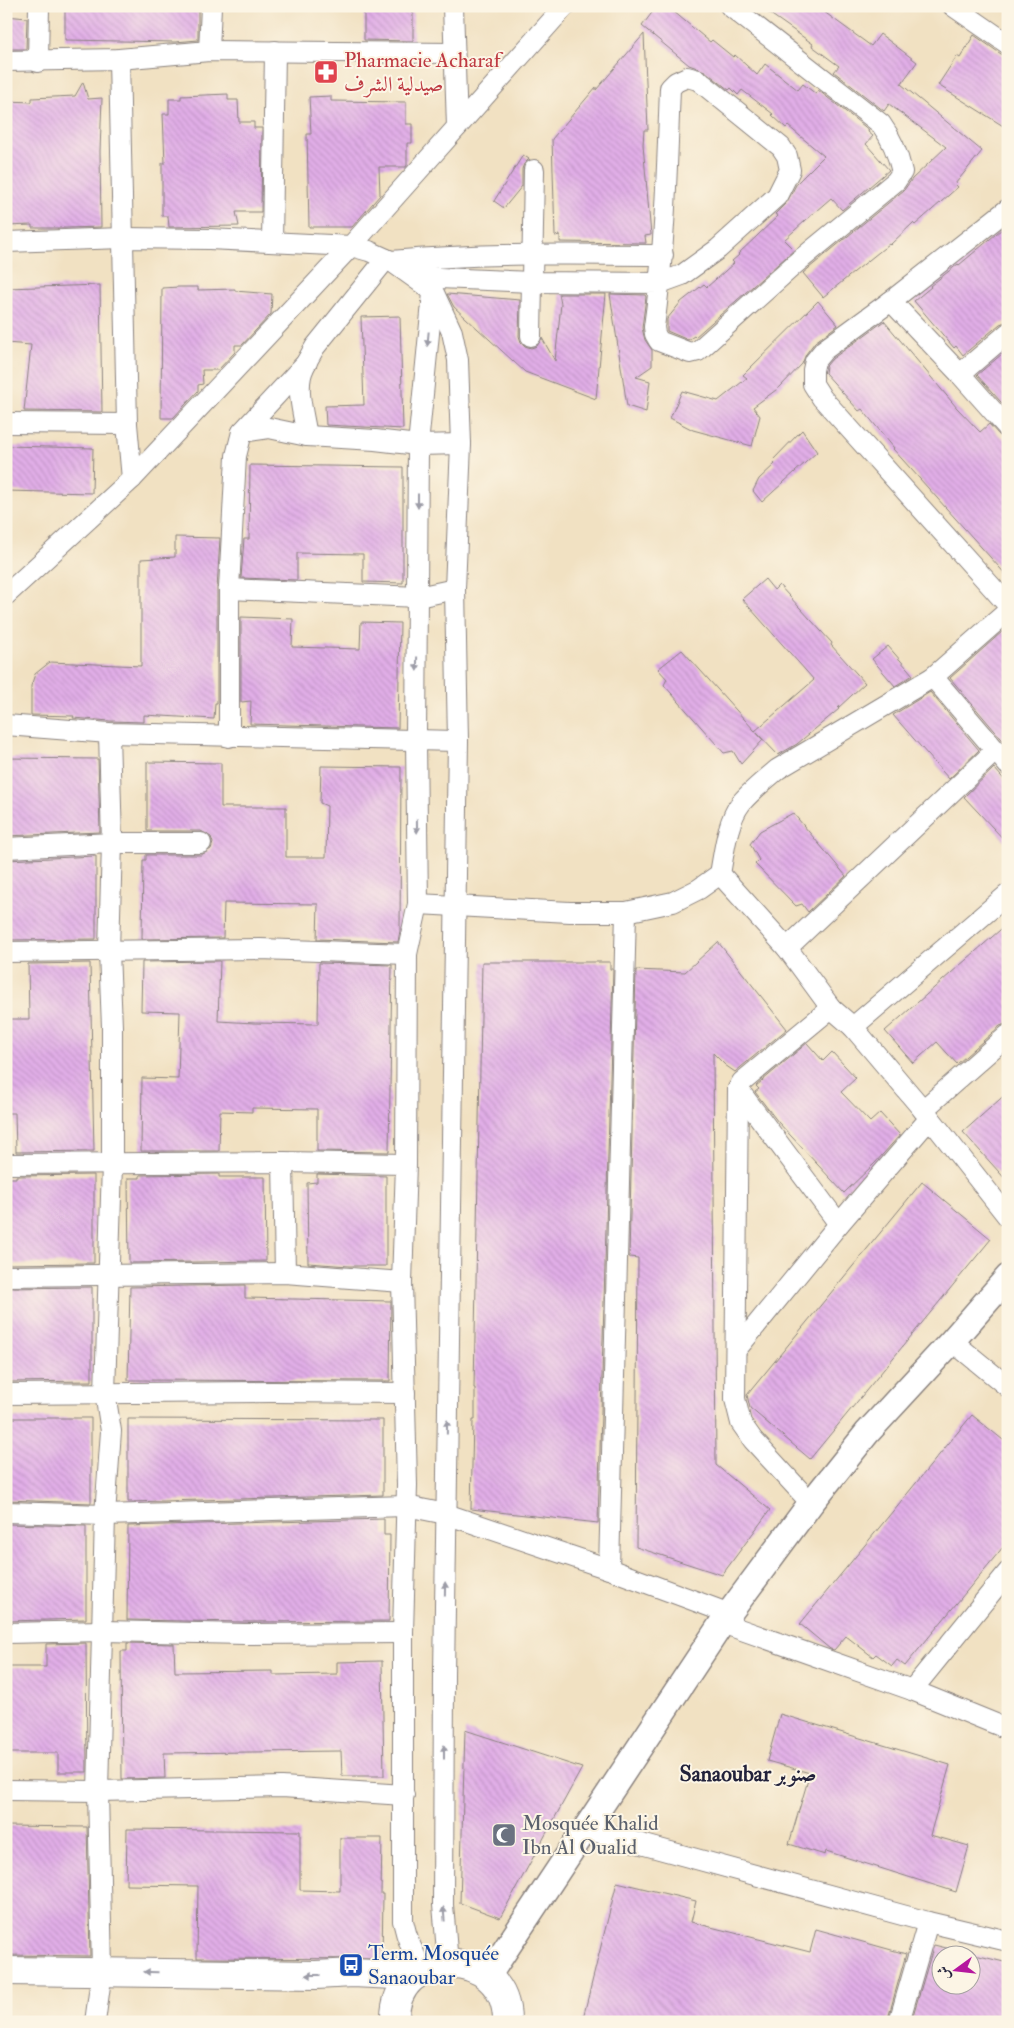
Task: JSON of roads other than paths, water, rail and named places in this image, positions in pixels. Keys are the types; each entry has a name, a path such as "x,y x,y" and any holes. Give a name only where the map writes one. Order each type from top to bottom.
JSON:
{"main road":[{"path":"395,2022 398,2000 405,1987 418,1973 435,1965 448,1963 463,1964 476,1968 488,1976 498,1989 510,2021"},
{"path":"6,1971 316,1975 418,1973"}],"street":[{"path":"38,62 39,6"},
{"path":"209,51 211,6"},
{"path":"453,6 457,127"},
{"path":"6,595 132,479 352,246 565,6"},
{"path":"416,278 532,282 660,283 682,275 718,248 777,196 790,170 787,156 781,147 698,80 688,77 676,82 670,88 663,255 660,283 654,327 656,338 659,341 690,353 698,351 796,264 896,181 902,172 894,145 881,124 730,6"},
{"path":"953,6 1008,44"},
{"path":"6,61 38,62 119,59 209,51 454,53"},
{"path":"272,242 274,51"},
{"path":"119,59 128,424 132,479"},
{"path":"531,336 534,170"},
{"path":"1008,208 891,301 824,350 815,361 813,384 822,398 1008,605"},
{"path":"6,242 123,238 209,238 352,246 369,251 388,260 433,291 452,332 458,360 461,444 455,589 458,741 446,1514 443,1905 448,1963"},
{"path":"307,436 300,385 301,375 315,347 388,260 532,254 663,255"},
{"path":"418,1973 406,1938 404,1922 403,1633 406,1506 402,1282 406,1164 407,954 418,904 416,741 418,445 433,291"},
{"path":"891,301 1008,428"},
{"path":"960,374 1008,333"},
{"path":"230,737 229,589 236,456 242,432 307,362"},
{"path":"6,423 128,424"},
{"path":"242,432 269,428 307,436 375,440 418,445 461,444"},
{"path":"229,589 418,597 455,589"},
{"path":"418,904 455,908 626,912 673,902 699,889 720,874 727,836 740,804 778,769 933,677 1008,612"},
{"path":"787,948 1001,758 933,677"},
{"path":"6,725 109,733 458,741"},
{"path":"95,2022 102,1971 98,1791 105,1516 111,1431 105,1393 112,1164 112,1027 109,951 112,843 109,733"},
{"path":"6,848 112,843 201,843"},
{"path":"720,874 787,948 831,1008 853,1027 926,1114 1008,1217"},
{"path":"853,1027 1008,894"},
{"path":"609,1568 626,912"},
{"path":"6,952 260,949 407,954"},
{"path":"811,1502 753,1440 741,1423 735,1400 738,1089 742,1082 831,1008"},
{"path":"736,1350 926,1114 1008,1035"},
{"path":"738,1089 839,1224"},
{"path":"6,1164 283,1162 406,1164"},
{"path":"283,1162 285,1273"},
{"path":"6,1276 285,1273 402,1282"},
{"path":"488,1976 726,1618 811,1502 867,1433 1008,1277"},
{"path":"952,1341 1008,1387"},
{"path":"6,1394 404,1393"},
{"path":"6,1512 105,1516 406,1506 446,1514 609,1568 726,1618 1008,1729"},
{"path":"912,1690 1008,1572"},
{"path":"6,1633 103,1631 245,1634 403,1633"},
{"path":"6,1790 98,1791 282,1787 404,1796"},
{"path":"586,1829 928,1922 1008,1941"},
{"path":"899,2022 928,1922"}],"place":[{"name":"Pharmacie Acharaf صيدلية الشرف","path":"326,72"},
{"name":"Mosquée Khalid Ibn Al Oualid","path":"504,1835"},
{"name":"Term. Mosquée Sanaoubar","path":"351,1965"}],"district":[{"name":"Sanaoubar صنوبر","path":"748,1773"}]}
